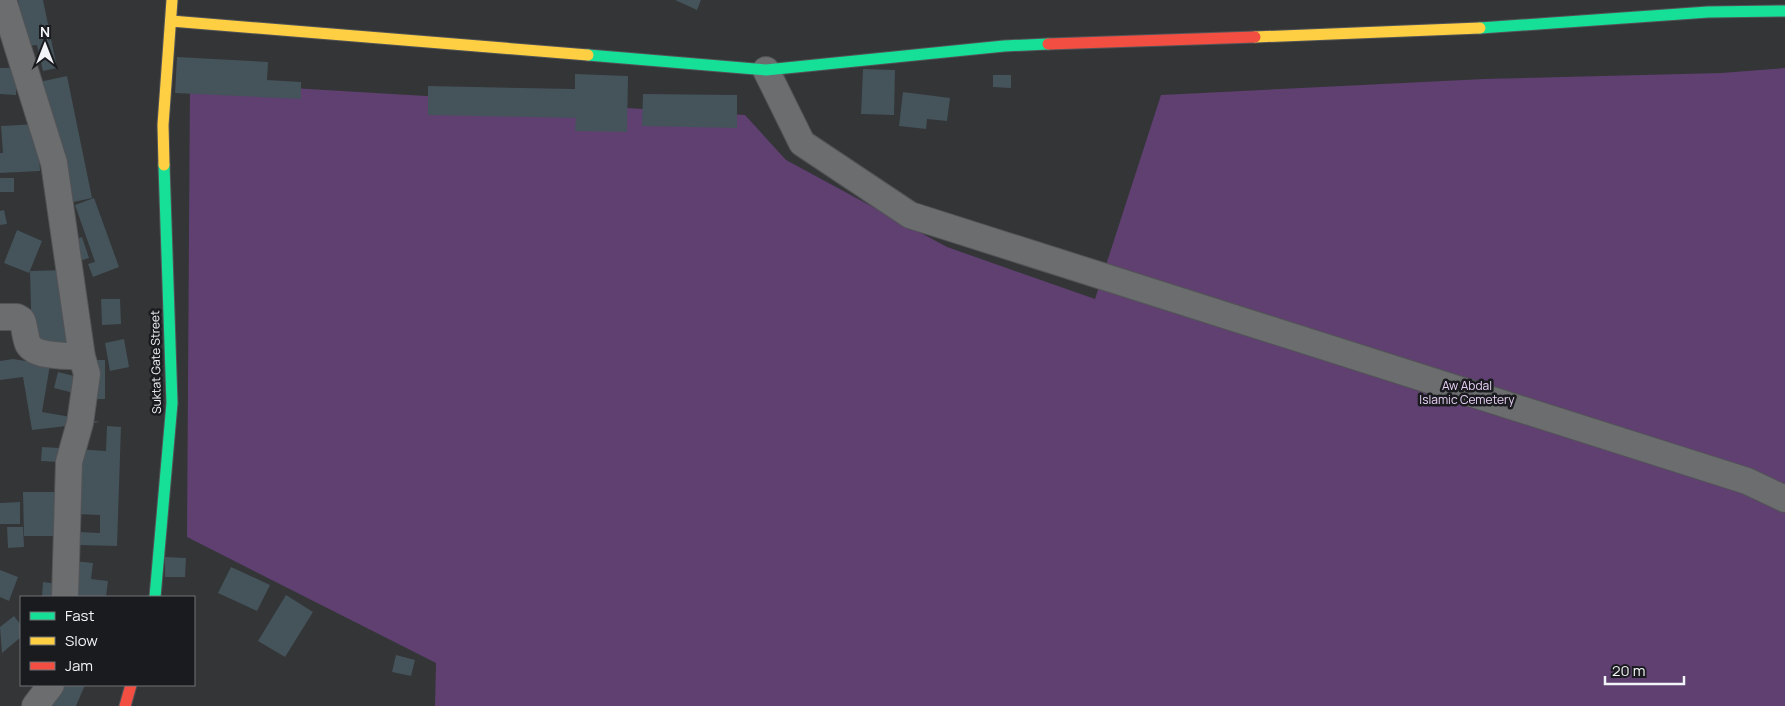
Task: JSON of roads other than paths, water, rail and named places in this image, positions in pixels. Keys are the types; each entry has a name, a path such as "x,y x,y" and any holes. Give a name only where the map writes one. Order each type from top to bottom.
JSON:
{"street":[{"path":"3,0 54,163 82,357 87,374 80,423 69,462 65,596"},
{"name":"Suktat Gate Street","path":"155,596 172,403 163,125 172,0"},
{"path":"171,21 766,70 1004,46 1432,31 1708,12 1785,11"},
{"path":"766,70 802,143 910,215 1748,482 1785,499"},
{"path":"0,317 17,317 22,320 27,342 32,348 40,352 82,357"},
{"path":"35,706 50,686"},
{"path":"125,706 131,686"}],"park label":[{"name":"Aw Abdal Islamic Cemetery","path":"1467,393"}]}
